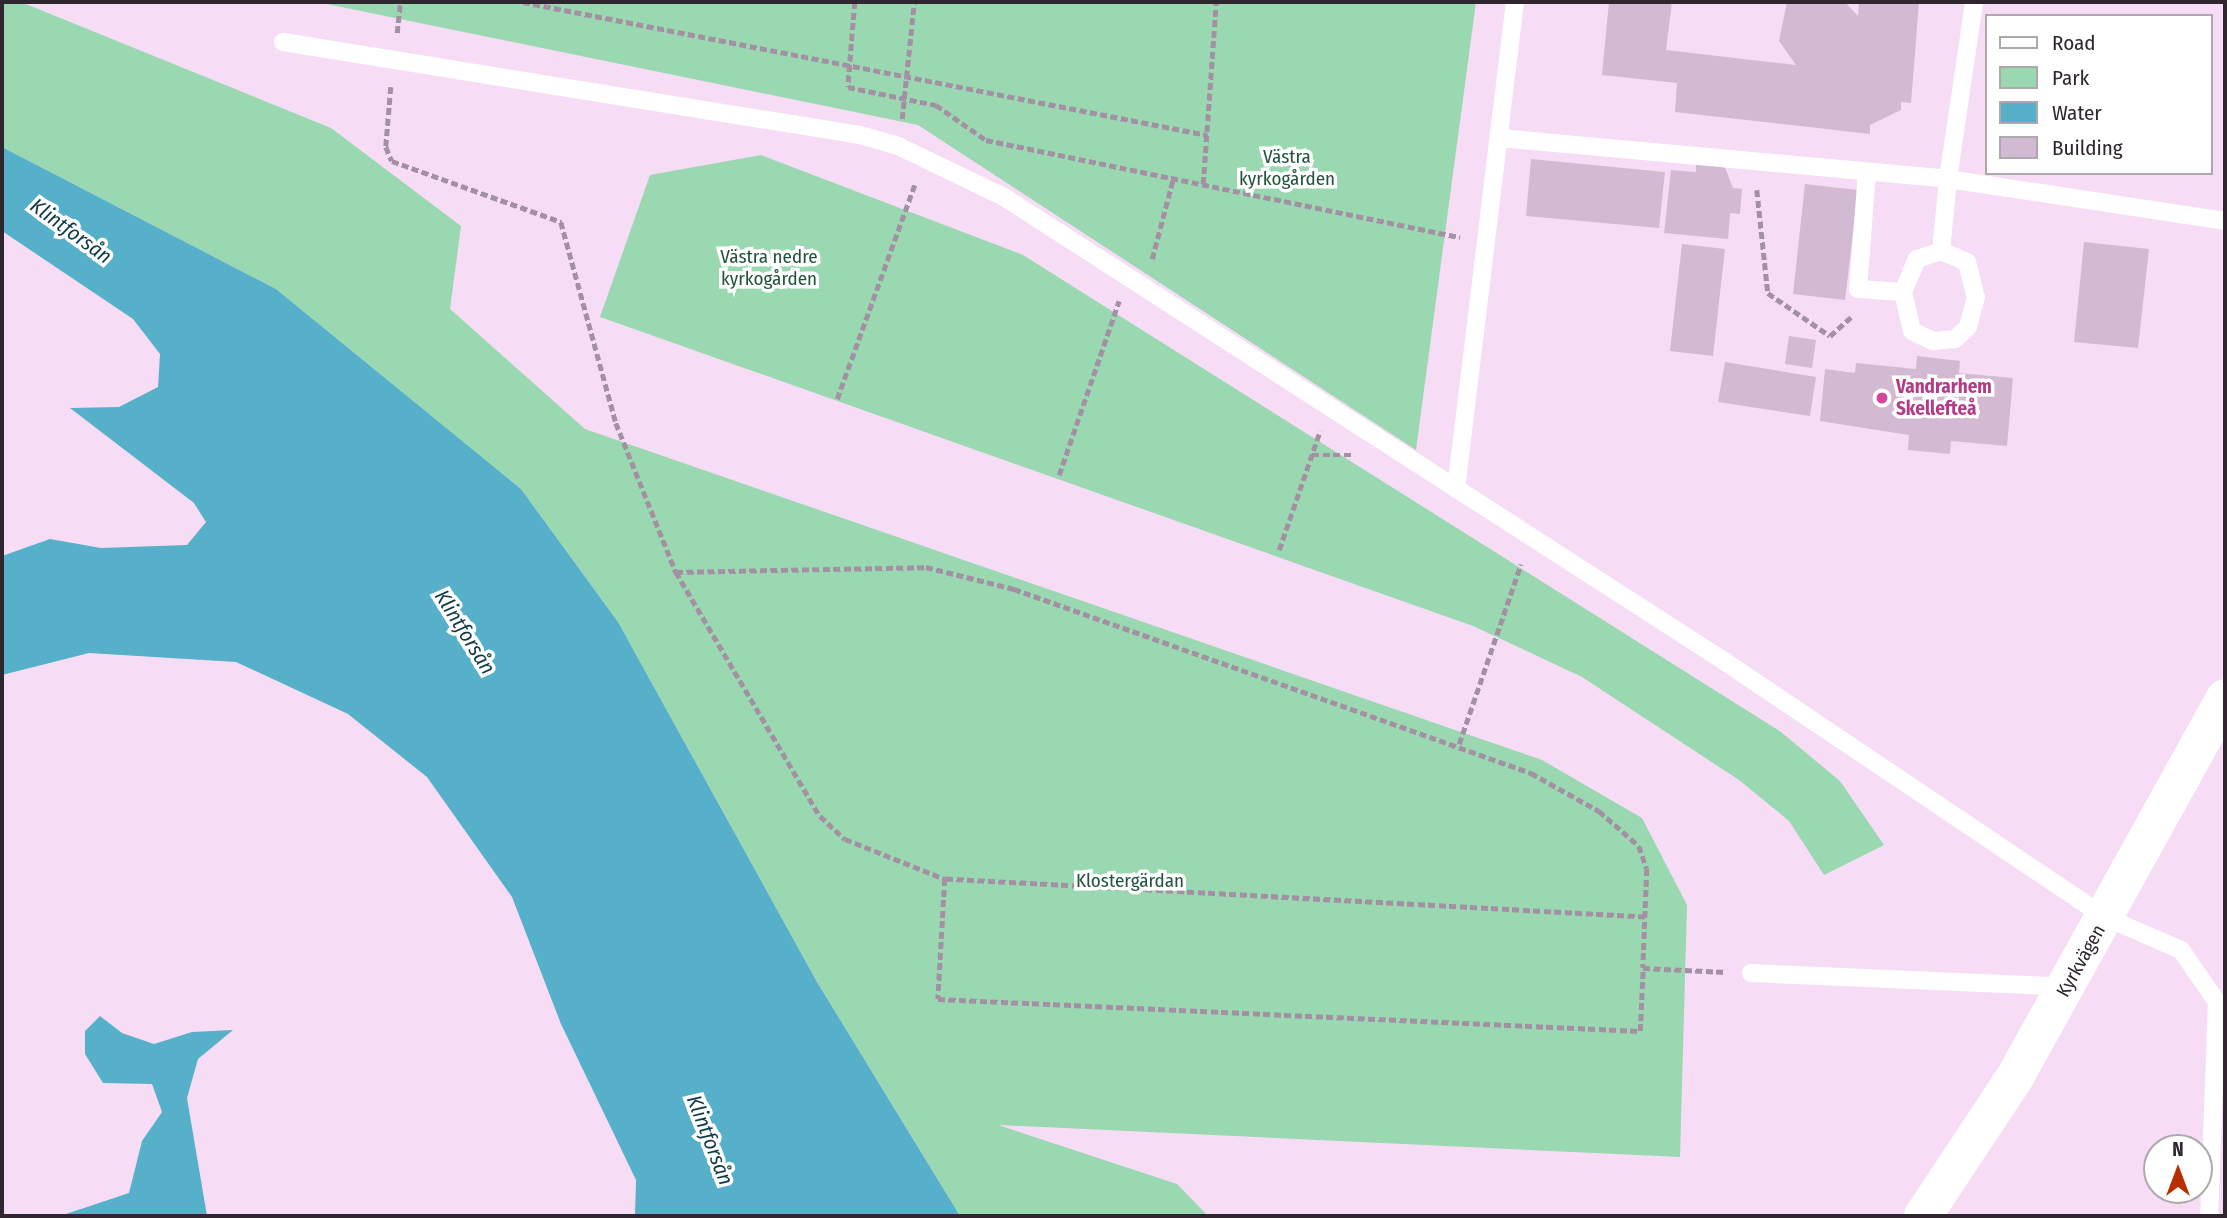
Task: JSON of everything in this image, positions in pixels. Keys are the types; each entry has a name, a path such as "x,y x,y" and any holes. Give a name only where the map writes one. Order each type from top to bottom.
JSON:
{"street":[{"name":"Kyrkvägen","path":"1923,1216 2066,987 2225,698"}],"lane":[{"path":"1456,489 1515,2"},
{"path":"1941,251 1948,178 1974,2"},
{"path":"283,42 898,146 1004,197 1456,489 2105,917 2181,950 2217,1002 2209,1216"},
{"path":"1500,138 1948,178 2225,221"},
{"path":"1867,172 1857,289 1903,292"},
{"path":"1941,251 1967,262 1975,279 1968,327 1955,339 1933,341 1912,331 1903,292 1917,259 1941,251"},
{"path":"1751,973 2066,987"}],"path":[{"path":"523,2 1207,135"},
{"path":"855,2 848,87 936,105 986,140 1487,242"},
{"path":"898,146 906,98 914,2"},
{"path":"1203,184 1216,2"},
{"path":"394,60 386,147 392,161 561,222 616,423 676,572 820,816 845,839 945,879 1645,917"},
{"path":"1753,161 1768,293 1830,336 1854,314 1857,289"},
{"path":"1135,282 1155,256 1173,178"},
{"path":"837,399 913,189"},
{"path":"1059,475 1116,311"},
{"path":"1279,550 1317,442"},
{"path":"1460,744 1523,557"},
{"path":"676,572 926,567 1014,589 1460,744 1531,773 1599,811 1639,846 1647,869 1640,1031 938,999 945,879"},
{"path":"1643,968 1751,973"}],"green space":[{"name":"Klostergärdan","path":"2,2 21,2 331,128 461,226 450,309 585,429 1542,760 1642,818 1687,905 1680,1157 998,1125 1177,1184 1208,1216 960,1216 817,982 618,622 521,489 276,289 2,147"},
{"name":"Västra kyrkogården","path":"317,2 1476,2 1416,450 918,125"},
{"name":"Västra nedre kyrkogården","path":"761,155 1023,255 1781,732 1840,781 1884,845 1824,875 1789,821 1739,780 1582,677 1473,626 600,317 650,175"}],"water":[{"name":"Klintforsån","path":"2,147 276,289 521,489 618,622 817,982 960,1216 635,1216 636,1180 561,1024 512,897 427,777 348,714 236,662 89,653 2,675 2,556 50,539 101,548 187,545 206,522 194,503 70,408 119,407 158,387 160,354 133,319 2,231"},
{"path":"100,1016 122,1033 154,1044 192,1032 233,1030 198,1059 187,1098 207,1216 60,1216 129,1193 142,1141 162,1112 152,1084 103,1083 85,1054 85,1031"}],"building":[{"path":"1609,2 1672,2 1666,50 1796,65 1779,41 1787,2 1845,2 1858,16 1859,2 1919,2 1911,103 1901,102 1901,110 1870,125 1870,134 1675,112 1677,83 1602,75"},
{"path":"1531,159 1665,172 1659,228 1526,216"},
{"path":"1696,163 1724,165 1733,188 1742,189 1740,214 1730,213 1728,239 1664,233 1671,170 1696,172"},
{"path":"1805,184 1858,190 1845,300 1793,294"},
{"path":"2084,242 2149,249 2138,348 2074,342"},
{"path":"1682,244 1725,249 1713,356 1670,351"},
{"path":"1789,336 1816,340 1812,368 1785,364"},
{"path":"1917,356 1960,361 1959,373 2013,378 2007,446 1951,441 1950,454 1908,450 1909,435 1820,421 1825,369 1855,373 1856,363 1916,369"},
{"path":"1725,362 1816,377 1810,416 1718,402"}],"place":[{"name":"Vandrarhem Skellefteå","path":"1882,398"}]}
